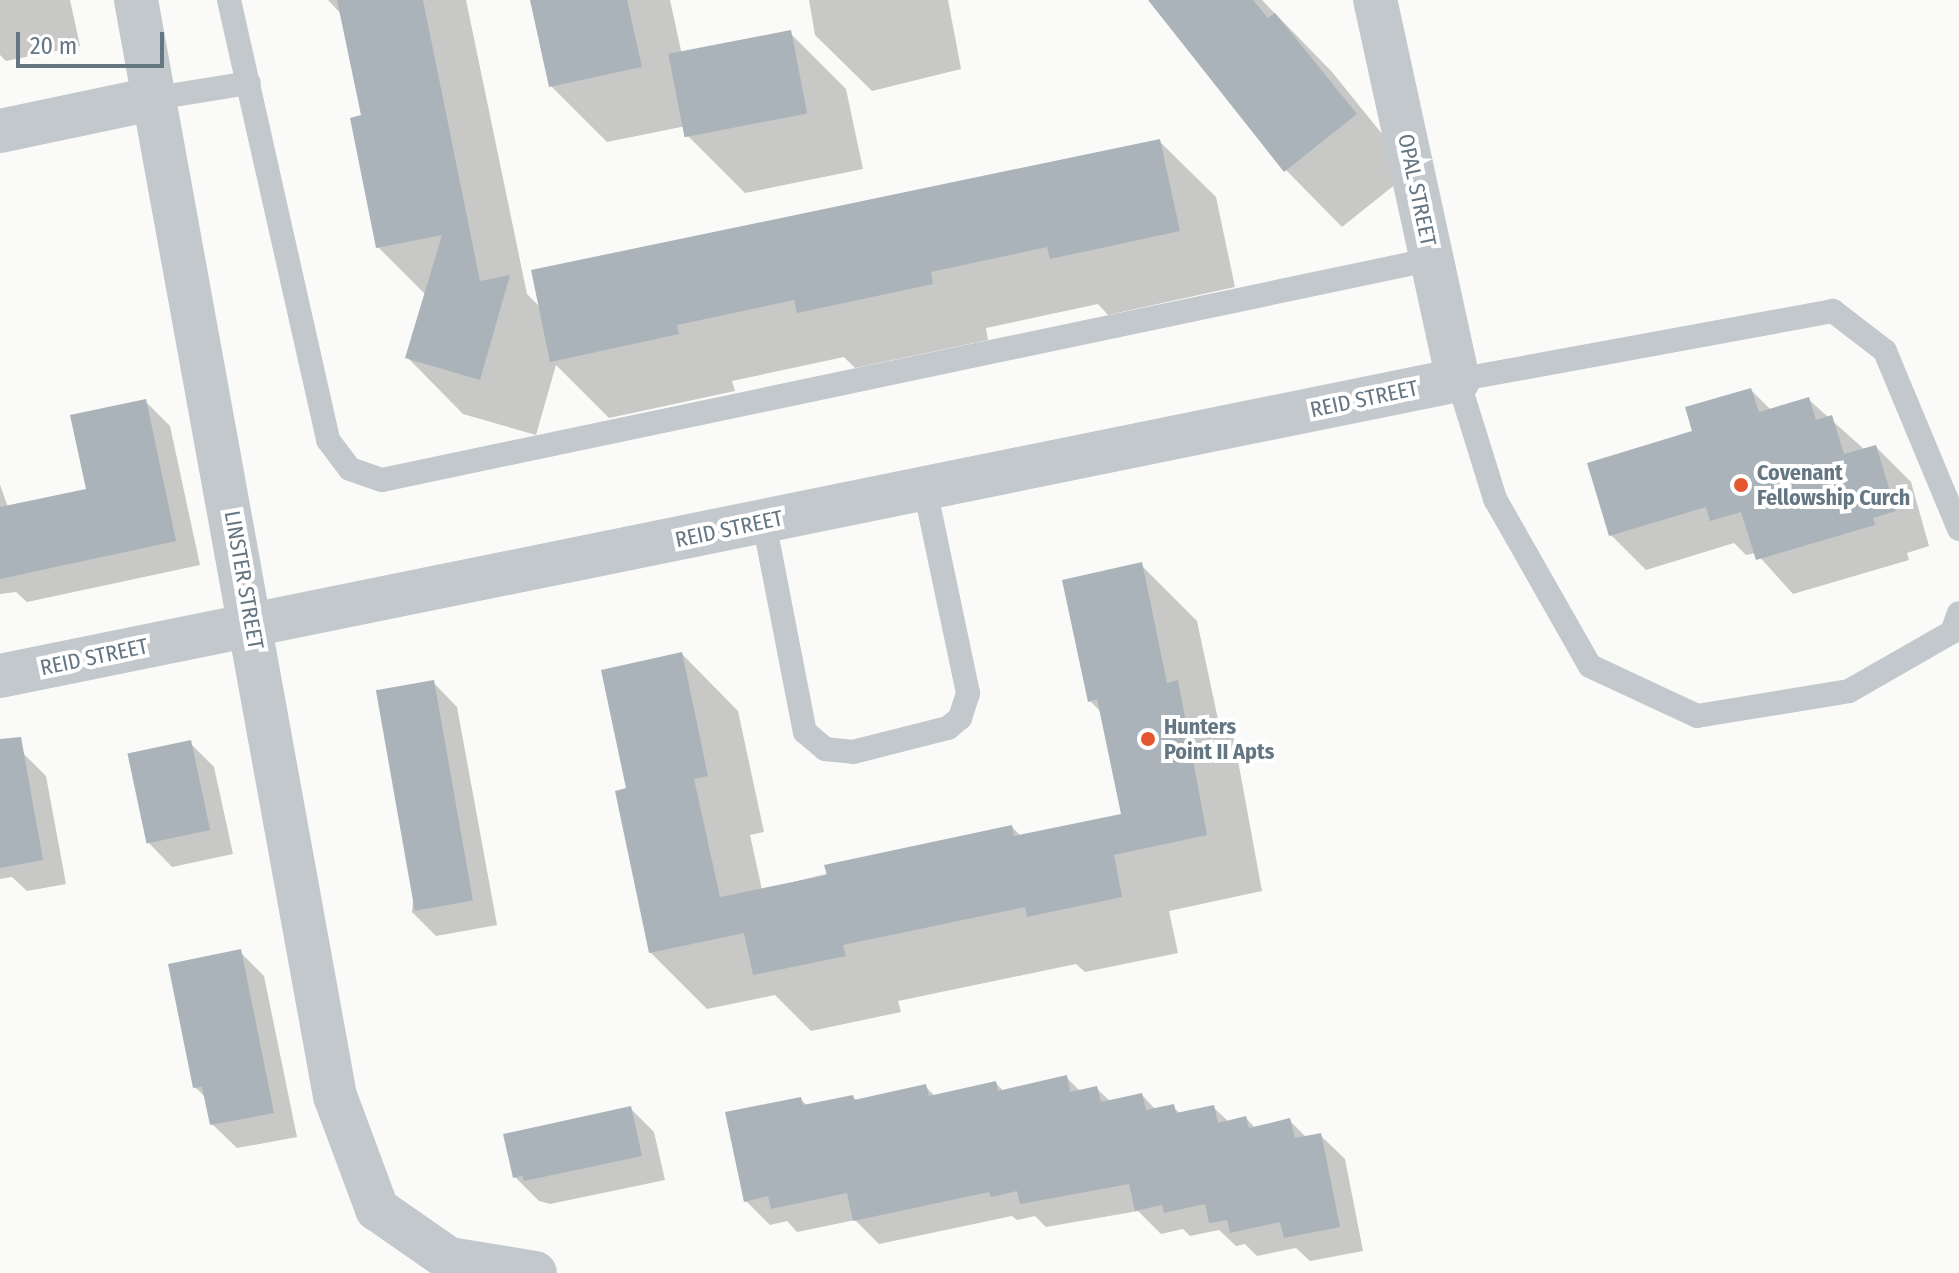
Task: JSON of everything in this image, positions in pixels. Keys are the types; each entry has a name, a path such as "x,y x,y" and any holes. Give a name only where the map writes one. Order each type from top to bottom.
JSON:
{"street":[{"name":"LINSTER STREET","path":"136,0 252,624 335,1096 377,1209 449,1259 535,1273"},
{"name":"OPAL STREET","path":"1375,0 1458,380"},
{"path":"0,131 156,98"},
{"name":"REID STREET","path":"0,676 1458,380"}],"lane":[{"path":"229,0 328,440 350,469 382,480 1433,259"},
{"path":"156,98 249,83"},
{"path":"1959,529 1885,351 1833,311 1458,380 1495,499 1590,666 1697,716 1849,691 1952,632 1959,613"},
{"path":"764,522 805,732 825,749 853,752 948,728 960,718 968,693 925,489"}],"building":[{"path":"337,0 423,0 480,281 510,275 480,380 405,358 442,235 376,248 350,118 361,115"},
{"path":"530,0 627,0 642,67 549,87"},
{"path":"1148,0 1253,0 1268,18 1275,13 1357,114 1284,172"},
{"path":"791,30 807,113 685,137 668,54"},
{"path":"1160,139 1180,231 1050,259 1047,247 931,272 933,284 797,313 794,300 677,325 679,334 550,362 531,270"},
{"name":"Covenant Fellowship Curch","path":"1751,388 1759,412 1809,397 1816,420 1832,415 1844,454 1876,445 1896,511 1873,518 1875,525 1756,560 1741,512 1710,521 1706,507 1609,536 1587,463 1692,431 1685,407"},
{"path":"146,399 176,541 0,579 0,507 86,489 70,415"},
{"name":"Hunters Point II Apts","path":"1142,562 1167,683 1178,680 1207,835 1114,855 1122,897 1027,917 1025,907 843,945 846,956 753,975 744,933 649,953 615,791 626,788 601,670 682,652 708,776 694,779 720,897 827,875 824,865 1012,825 1014,836 1121,814 1097,699 1088,702 1062,580"},
{"path":"434,680 473,901 415,911 376,690"},
{"path":"21,737 43,860 0,868 0,739"},
{"path":"191,740 210,830 147,844 127,754"},
{"path":"241,949 274,1113 210,1125 202,1087 193,1088 168,964"},
{"path":"1067,1075 1070,1092 1097,1086 1101,1102 1142,1093 1146,1110 1174,1104 1176,1113 1214,1105 1218,1123 1246,1116 1249,1128 1290,1118 1295,1138 1321,1133 1340,1227 1284,1238 1280,1222 1230,1233 1227,1220 1209,1223 1205,1204 1164,1213 1162,1205 1135,1211 1129,1184 1020,1204 1017,1191 991,1197 989,1192 853,1221 847,1193 771,1209 768,1196 744,1202 725,1112 801,1097 803,1105 853,1095 854,1100 926,1084 929,1096 996,1081 998,1091"},
{"path":"631,1106 642,1156 524,1181 522,1176 513,1178 503,1134"}],"place":[{"name":"Covenant Fellowship Curch","path":"1741,485"},
{"name":"Hunters Point II Apts","path":"1148,739"}]}
